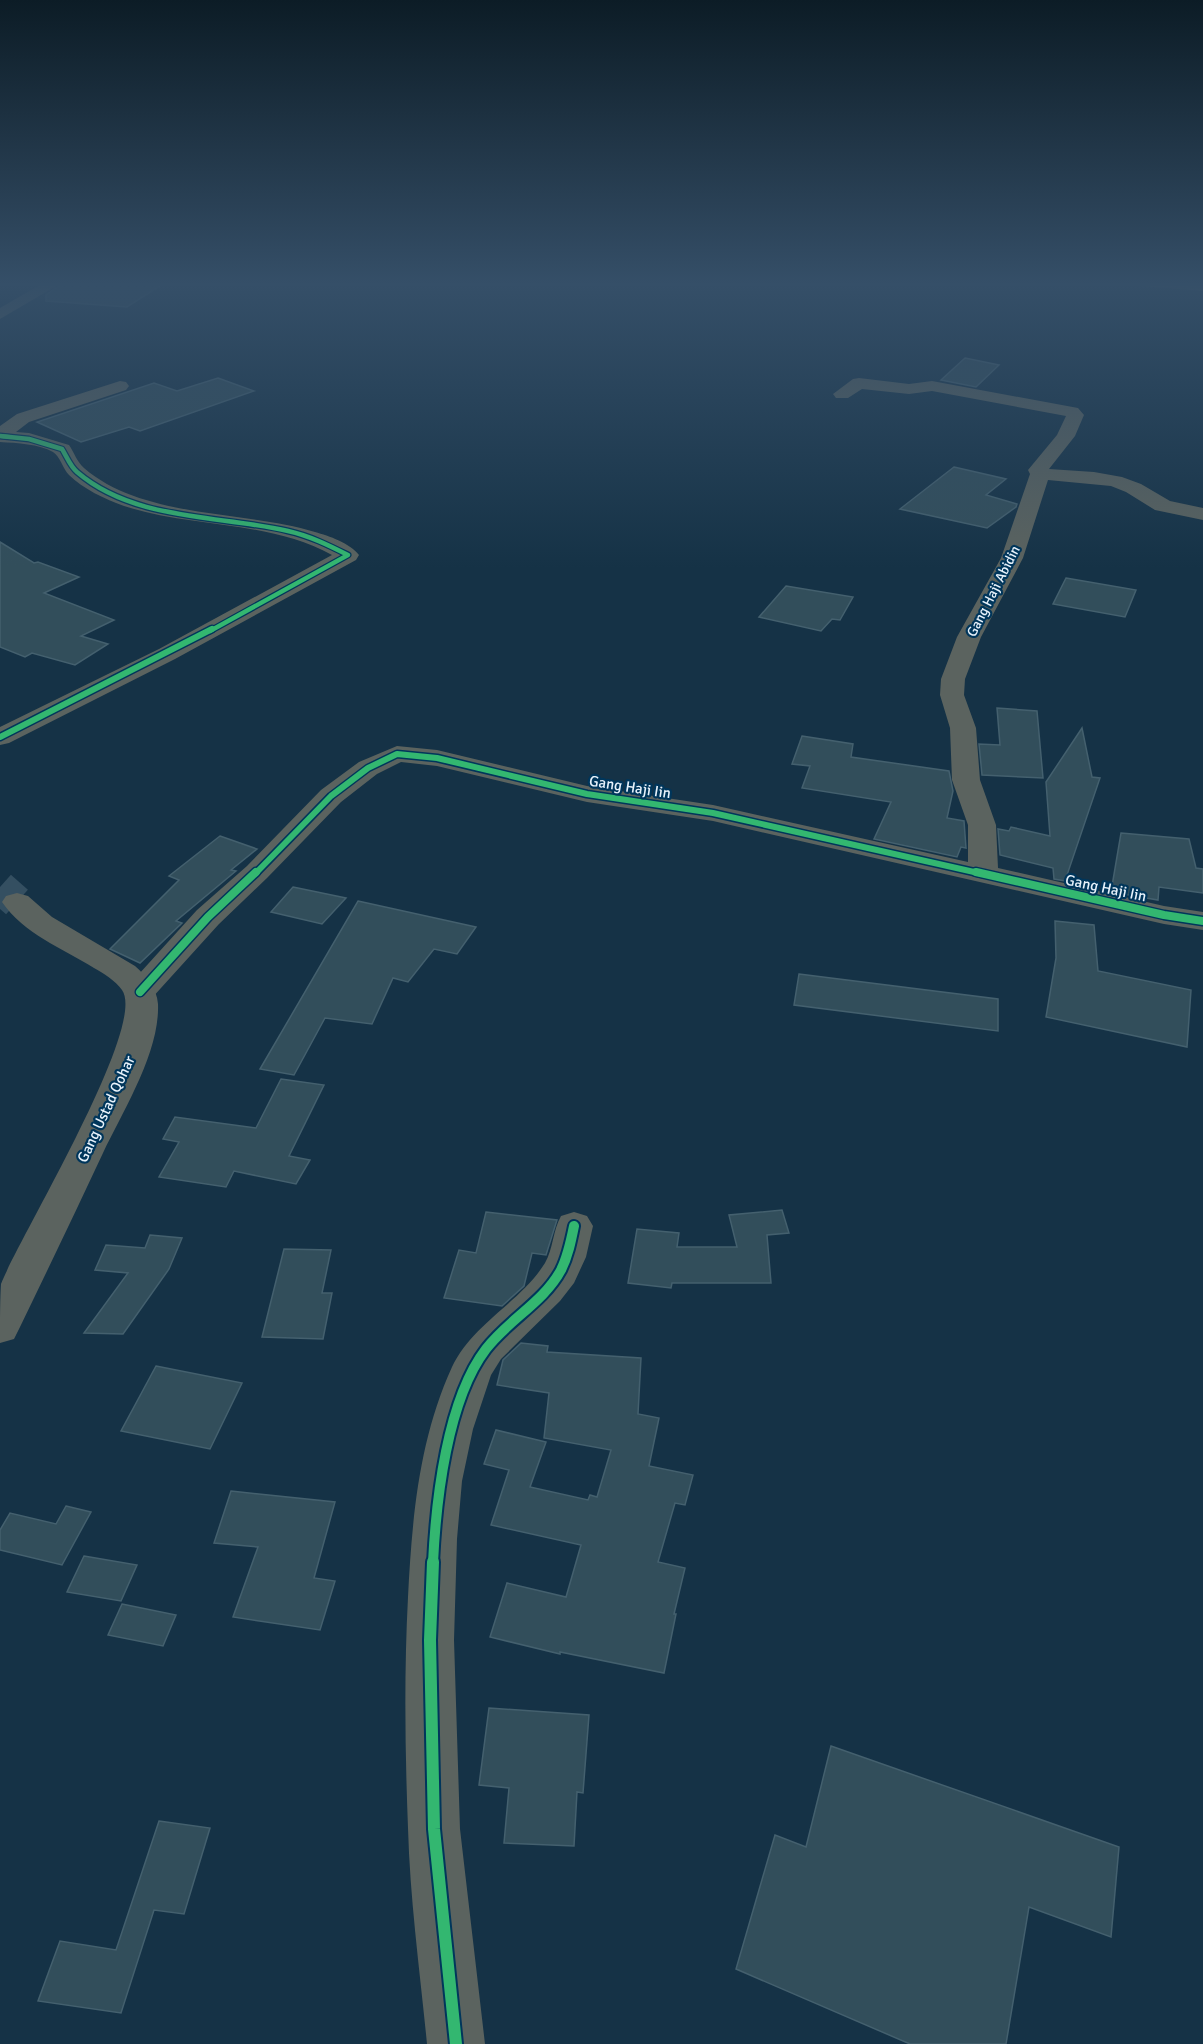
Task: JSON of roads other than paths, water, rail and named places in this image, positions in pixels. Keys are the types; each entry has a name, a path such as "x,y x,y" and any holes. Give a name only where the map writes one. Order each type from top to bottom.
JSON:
{"street":[{"name":"Gang Haji Abidin","path":"842,394 859,383 909,389 940,387 1075,414 1064,439 1038,470 1040,474 1032,503 1012,558 969,637 953,679 952,695 963,728 966,780 982,825 983,874"},
{"path":"0,436 23,418 120,386"},
{"path":"0,436 29,439 63,449 76,471 108,493 167,511 283,530 319,540 348,555 167,654 0,736"},
{"path":"1040,474 1070,475 1122,483 1161,505 1183,512 1203,514"},
{"name":"Gang Haji Iin","path":"140,992 208,917 257,872 331,796 368,768 397,754 437,758 587,794 712,813 1203,921"},
{"path":"17,902 41,924 127,975 140,992"},
{"name":"Gang Ustad Qohar","path":"0,1327 120,1082 136,1042 141,1010 140,992"},
{"path":"456,2044 434,1829 430,1640 434,1539 440,1481 451,1430 472,1368 487,1347 546,1290 560,1272 567,1257 574,1226"}],"tunnel":[{"path":"0,887 17,902"}]}
